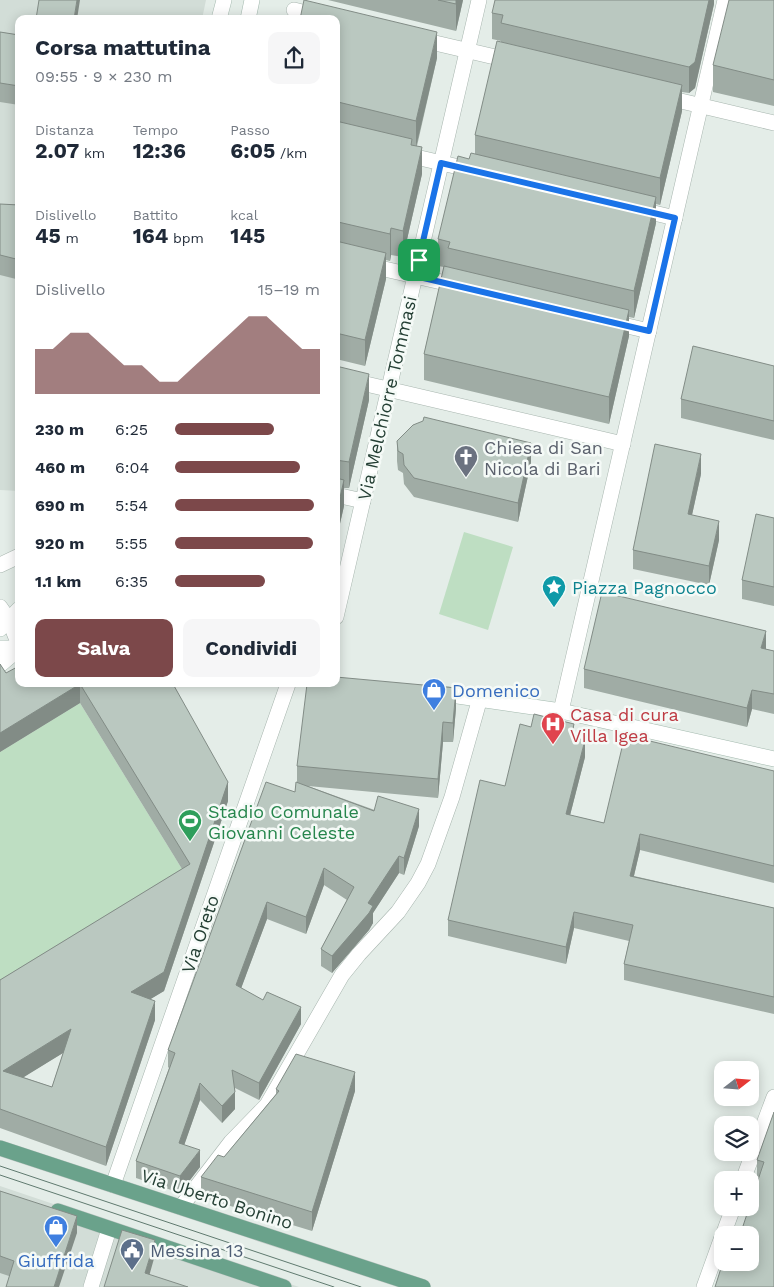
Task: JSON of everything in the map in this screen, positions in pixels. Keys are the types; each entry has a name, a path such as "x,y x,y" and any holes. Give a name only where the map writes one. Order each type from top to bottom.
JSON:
{"main road":[{"name":"Via Uberto Bonino","path":"0,1148 422,1287"},
{"path":"46,1207 284,1287"}],"street":[{"path":"220,15 224,0"},
{"path":"249,15 252,0"},
{"name":"Via Melchiorre Tommasi","path":"340,584 343,560 363,501 479,0"},
{"path":"561,711 725,0"},
{"path":"294,10 314,15"},
{"path":"404,36 525,64"},
{"path":"647,93 774,123"},
{"path":"390,150 490,174"},
{"path":"621,205 675,218"},
{"path":"340,259 472,290"},
{"path":"594,318 649,331"},
{"path":"340,378 623,444"},
{"path":"340,496 363,501"},
{"path":"0,565 15,558"},
{"path":"7,616 15,637"},
{"path":"0,648 15,648"},
{"path":"0,665 15,652"},
{"name":"Via Oreto","path":"113,1185 287,687"},
{"path":"422,692 480,698 561,711 774,759"},
{"path":"181,1207 231,1142 267,1105 342,975 398,912 418,883 428,864 452,797 480,698"},
{"path":"746,1171 774,1097"},
{"path":"90,1287 109,1228"},
{"path":"704,1287 714,1260"}],"shaded area":[{"path":"0,0 206,0 203,15 15,15 15,491 0,490"},
{"path":"0,1186 299,1287 0,1287"}],"green space":[{"path":"464,532 513,547 488,630 439,614"},
{"path":"80,703 190,882 0,999 0,752"}],"building":[{"path":"39,0 77,0 75,15 37,15"},
{"path":"304,0 437,32 416,121 340,102 340,15 301,15"},
{"path":"438,0 456,0 456,4"},
{"path":"495,0 709,0 695,62 689,67 501,23 503,15 492,13"},
{"path":"729,0 774,0 774,80 713,65"},
{"path":"0,32 15,34 15,85 0,83"},
{"path":"497,41 682,85 660,178 475,135"},
{"path":"340,122 412,139 411,145 422,147 403,231 391,228 390,234 340,222"},
{"path":"471,153 656,197 634,291 448,248 450,242 438,239 458,156 469,159"},
{"path":"0,204 15,205 15,259 0,255"},
{"path":"340,242 386,253 365,340 340,334"},
{"path":"444,266 629,310 609,397 424,354"},
{"path":"693,346 774,366 774,421 681,399"},
{"path":"340,367 369,374 349,462 340,461"},
{"name":"Chiesa di San Nicola di Bari","path":"424,417 531,443 518,503 414,478 404,465 403,454 398,451 397,441 413,425 423,421"},
{"path":"655,444 701,454 688,514 719,521 709,566 633,550"},
{"path":"340,479 344,480 340,498"},
{"path":"756,514 774,518 774,587 742,580"},
{"path":"602,592 766,631 761,648 774,651 774,694 752,690 747,708 584,669"},
{"path":"0,664 6,673 15,668 15,687 75,687 0,733"},
{"path":"340,677 456,688 453,723 443,722 438,779 297,766 307,687 340,687"},
{"name":"Stadio Comunale Giovanni Celeste","path":"82,687 175,687 228,782 164,972 131,992 155,1001 106,1147 0,1109 0,980 190,864","holes":["71,1029 52,1087 3,1071"]},
{"path":"534,714 574,724 571,737 585,740 566,814 604,823 625,735 774,771 774,866 640,834 630,876 774,908 774,997 624,964 633,925 574,912 566,947 448,920 480,780 505,786 520,724 531,727"},
{"path":"266,782 295,792 296,782 374,811 378,796 419,809 404,858 399,856 368,903 373,906 369,913 332,956 321,949 354,887 324,868 306,917 267,902 236,985 263,1000 267,992 301,1007 259,1083 232,1070 235,1092 222,1106 200,1083 179,1143 200,1150 180,1176 136,1161 175,1053 168,1050"},
{"path":"296,1054 355,1072 312,1212 201,1177 218,1155 224,1157 279,1091 276,1089"},
{"path":"774,1112 774,1287 715,1287 720,1271 759,1271 759,1226 743,1226 746,1216 759,1216 759,1177 764,1162 759,1161 759,1154"},
{"path":"0,1191 77,1216 54,1287 6,1287 14,1261 0,1256"},
{"path":"122,1230 155,1240 145,1273 188,1287 104,1287"}],"tram line":[{"path":"0,1166 361,1287"},
{"path":"0,1175 334,1287"}],"place":[{"name":"Chiesa di San Nicola di Bari","path":"466,478"},
{"name":"Piazza Pagnocco","path":"554,608"},
{"name":"Domenico","path":"434,711"},
{"name":"Casa di cura Villa Igea","path":"553,745"},
{"name":"Stadio Comunale Giovanni Celeste","path":"190,842"},
{"name":"Giuffrida","path":"56,1248"},
{"name":"Messina 13","path":"132,1271"}],"route":[{"path":"441,163 675,218 649,331 415,276 419,260 441,163"}]}
